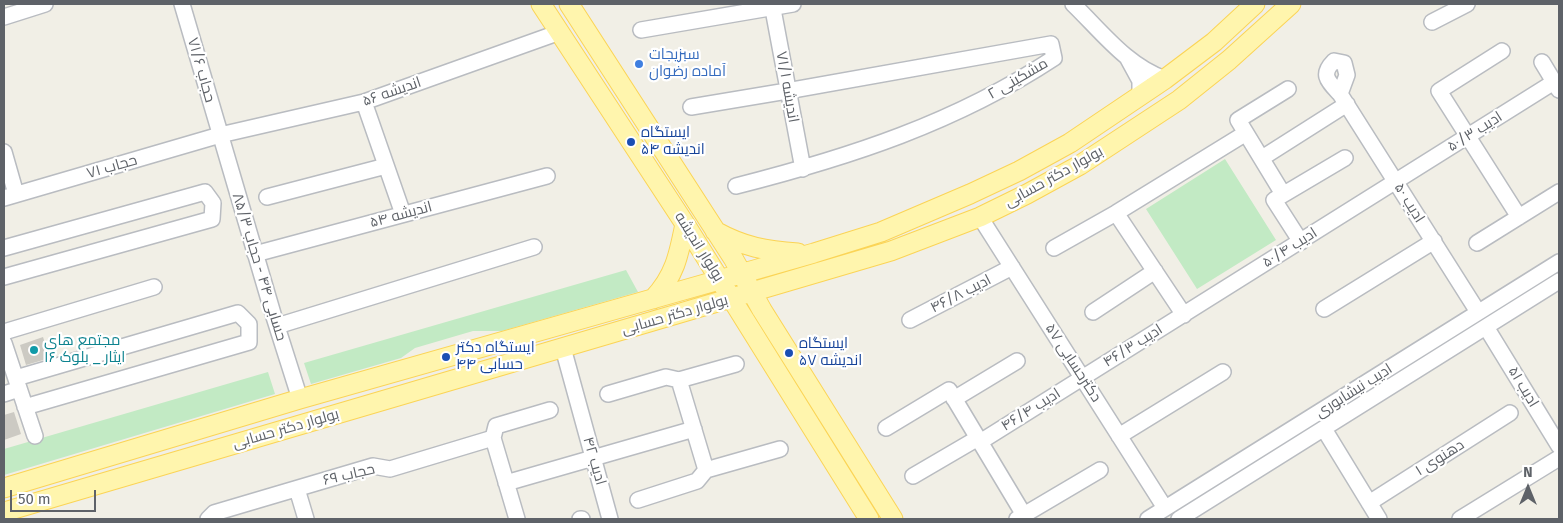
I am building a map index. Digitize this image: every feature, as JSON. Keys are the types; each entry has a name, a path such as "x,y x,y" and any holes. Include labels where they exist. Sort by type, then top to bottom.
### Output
{"main road":[{"name":"بولوار اندیشه","path":"541,4 685,224 869,519"},
{"name":"بولوار اندیشه","path":"569,4 715,231 893,519"},
{"name":"بولوار دکتر حسابی","path":"4,488 300,399 741,274 881,232 1011,175 1070,143 1165,79 1214,42 1255,4"},
{"name":"بولوار دکتر حسابی","path":"4,512 891,251 980,217 1080,165 1179,100 1229,60 1291,4"},
{"path":"653,299 664,288 676,264 685,224"},
{"path":"715,231 752,248 775,252 814,253"}],"street":[{"path":"4,17 45,4"},
{"name":"حجاب ۷۱/۶","path":"182,4 220,135"},
{"path":"641,30 772,6 793,4"},
{"path":"1073,4 1127,58 1153,75 1165,79"},
{"path":"1432,22 1467,4"},
{"name":"اندیشه ۷۱/۱","path":"772,6 802,169"},
{"name":"اندیشه ۵۶","path":"220,135 364,102 560,32"},
{"name":"مشکینی ۲","path":"787,92 1051,44 1054,58 1018,82 964,110 897,138 802,169"},
{"path":"1502,51 1439,91 1518,217"},
{"path":"1127,58 1140,81 1140,96"},
{"path":"1542,62 1557,86"},
{"name":"ادیب ۵۰/۳","path":"1396,182 1468,137 1557,86"},
{"path":"1283,194 1238,120 1288,89"},
{"path":"691,107 787,92"},
{"name":"ادیب ۵۰","path":"1262,158 1344,99 1478,312"},
{"path":"364,102 403,214"},
{"path":"1054,248 1116,213 1246,133"},
{"name":"حسابی ۴۴ - حجاب ۸۵/۳","path":"220,135 275,322 300,399"},
{"name":"حجاب ۷۱","path":"10,196 220,135"},
{"path":"4,152 10,196"},
{"path":"1300,242 1274,200 1345,158"},
{"path":"268,197 386,166"},
{"path":"736,186 802,169"},
{"name":"اندیشه ۵۴","path":"255,254 547,176"},
{"name":"ادیب ۵۰/۴","path":"1184,315 1396,182"},
{"path":"4,248 205,192 213,203 212,219 4,277"},
{"path":"1477,243 1558,194"},
{"path":"213,203 238,196"},
{"path":"1116,213 1184,315"},
{"name":"دکترحسابی ۵۷","path":"980,217 1166,508"},
{"path":"1324,309 1434,241"},
{"path":"249,324 275,322 534,247"},
{"name":"ادیب نیشابوری","path":"1148,519 1559,262"},
{"name":"ادیب ۴۶/۸","path":"910,320 1012,267"},
{"path":"1092,312 1155,271"},
{"name":"ادیب نیشابوری","path":"1179,519 1559,281"},
{"path":"4,332 154,287"},
{"path":"4,394 17,384 238,313 249,324 249,342 25,407"},
{"name":"ادیب ۴۶/۳","path":"1082,378 1184,315"},
{"name":"ادیب ۵۱","path":"1486,327 1553,422 1559,446"},
{"path":"4,343 35,436"},
{"name":"ادیب ۴۲","path":"563,348 610,519"},
{"path":"886,428 1017,361"},
{"path":"608,394 666,377 680,380 736,364"},
{"path":"1394,366 1402,380"},
{"path":"1119,436 1222,372"},
{"name":"ادیب ۴۶/۴","path":"913,476 979,440 1082,378"},
{"path":"680,380 706,470"},
{"path":"952,394 1020,517 1100,470"},
{"path":"517,519 493,438 496,426 550,410"},
{"name":"دهنوی ۱","path":"1369,502 1510,413"},
{"path":"506,483 694,428"},
{"path":"1324,428 1379,519"},
{"name":"حجاب ۶۹","path":"208,519 214,513 373,466 390,469 493,438"},
{"path":"638,500 697,481 706,470 780,448"},
{"path":"1460,519 1559,458"},
{"path":"297,489 306,519"}],"green space":[{"path":"1225,159 1276,240 1197,289 1146,209"},
{"path":"626,270 638,292 502,331 473,331 415,348 401,358 311,384 304,363"},
{"path":"268,372 275,394 4,475 4,449"}],"building":[{"name":"مجتمع های ایثار _ بلوک ۱۶","path":"43,337 50,358 26,365 20,345"},
{"path":"14,412 21,434 4,440 4,415"}],"place":[{"name":"سبزیجات آماده رضوان","path":"639,64"},
{"name":"ایستگاه اندیشه ۵۴","path":"631,142"},
{"name":"مجتمع های ایثار _ بلوک ۱۶","path":"34,350"},
{"name":"ایستگاه اندیشه ۵۷","path":"789,353"},
{"name":"ایستگاه دکتر حسابی ۴۴","path":"446,357"}]}
